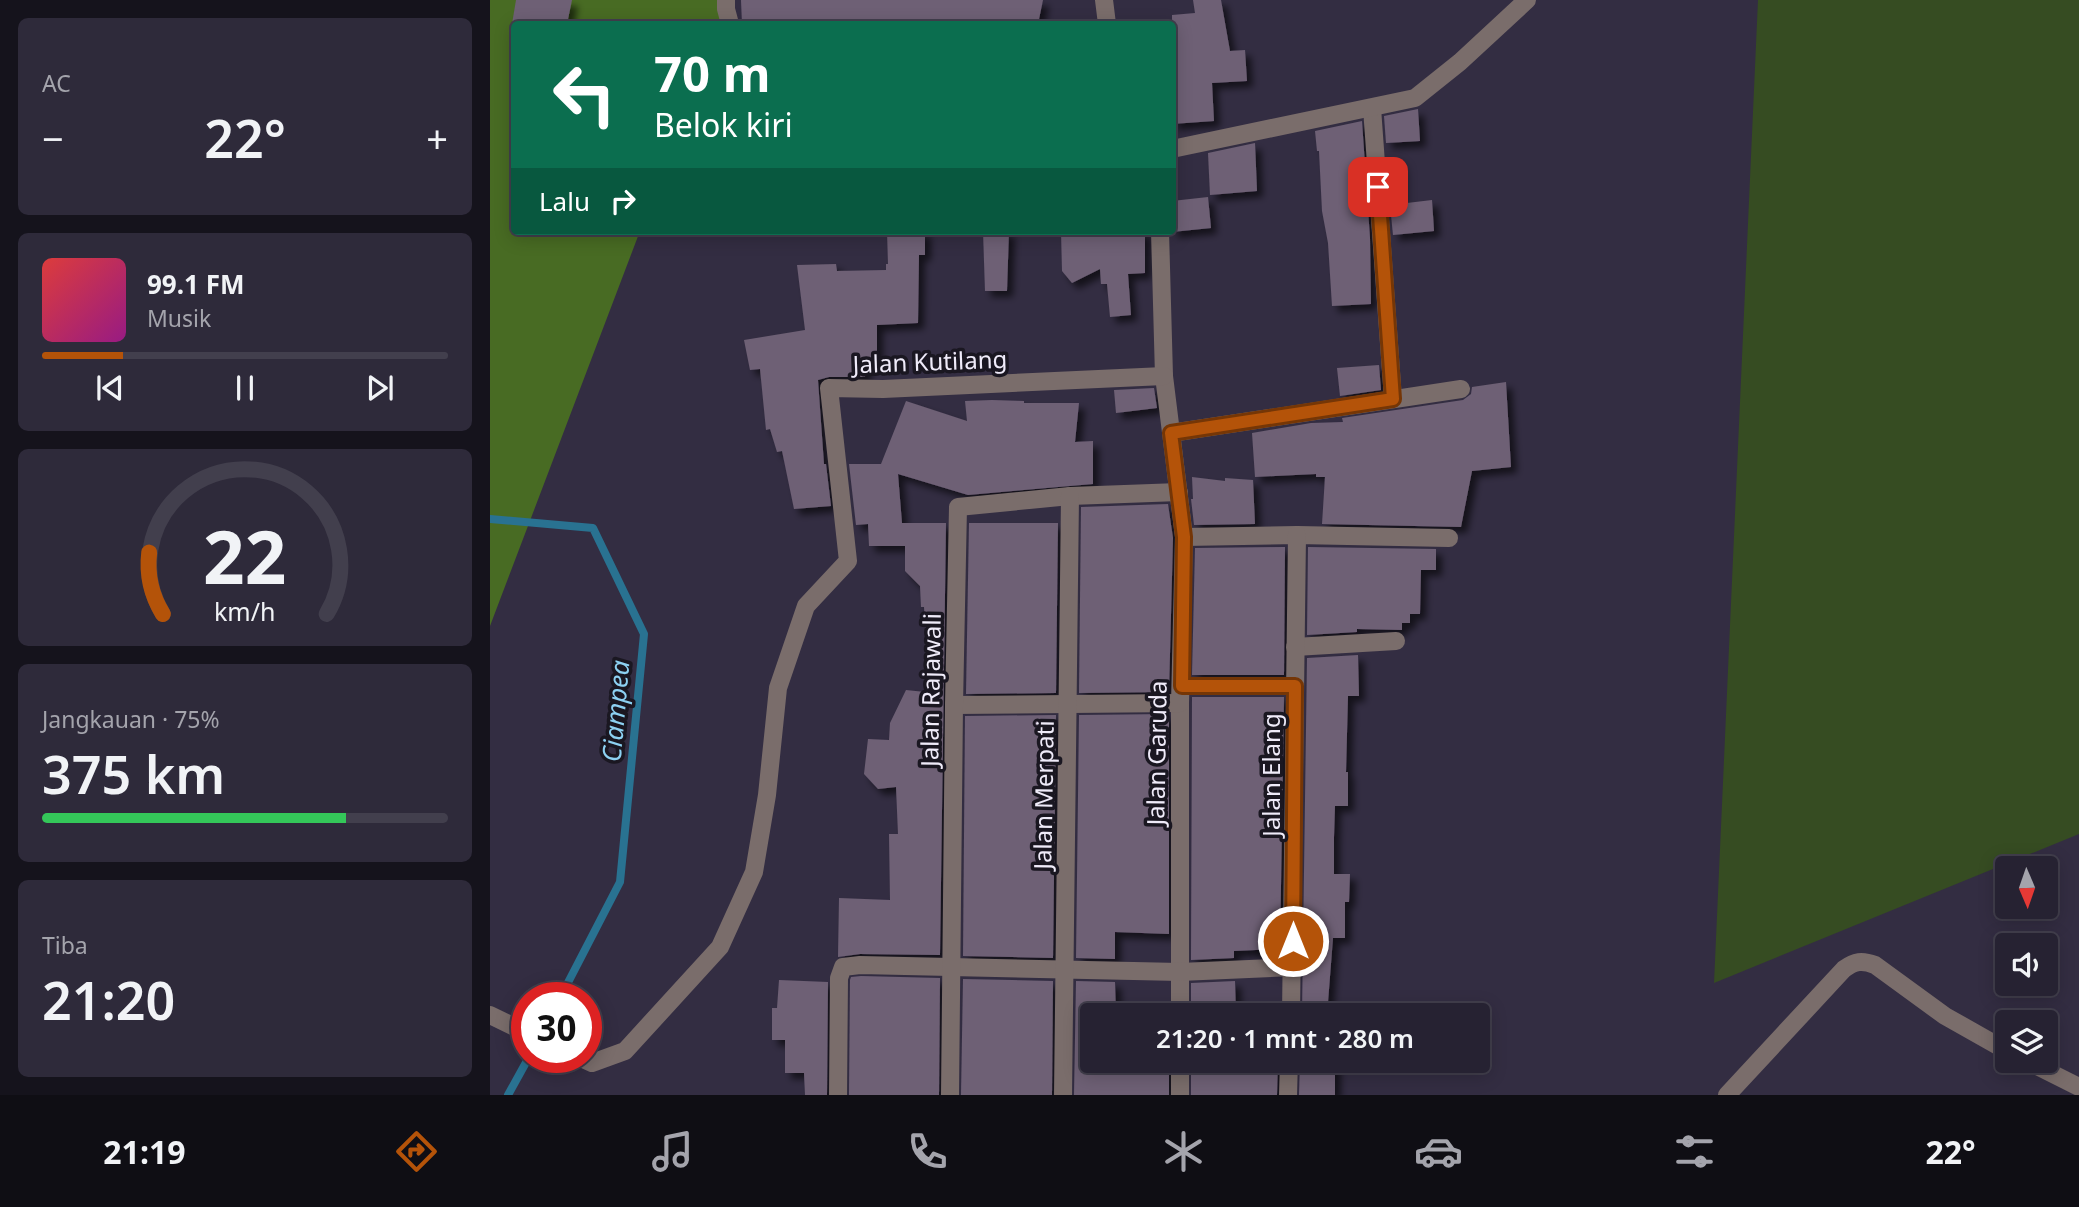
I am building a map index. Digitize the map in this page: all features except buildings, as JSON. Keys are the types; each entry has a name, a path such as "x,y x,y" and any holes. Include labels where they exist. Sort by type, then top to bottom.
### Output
{"street":[{"path":"726,0 729,21"},
{"path":"1104,0 1107,21"},
{"path":"1176,148 1415,98 1460,62 1527,0"},
{"path":"1372,108 1393,399"},
{"name":"Jalan Garuda","path":"1160,235 1164,376 1184,537 1180,1003"},
{"name":"Jalan Kutilang","path":"602,1056 625,1051 720,947 754,872 767,795 778,688 806,606 848,561 829,388 883,389 1164,376"},
{"path":"1171,433 1461,389"},
{"name":"Jalan Rajawali","path":"950,1095 958,507 1069,496 1179,492"},
{"name":"Jalan Merpati","path":"1063,1095 1069,496"},
{"path":"1184,537 1297,535 1449,538"},
{"name":"Jalan Elang","path":"1292,1003 1297,535"},
{"path":"1295,647 1396,641"},
{"path":"954,705 1069,705 1295,686"},
{"path":"1727,1095 1854,961 1875,965 1945,1016 1995,1044"},
{"path":"838,1095 839,978 843,967 860,965 1180,972 1293,967"},
{"path":"490,1016 511,1026"},
{"path":"1180,1073 1180,1095"},
{"path":"1288,1095 1289,1073"},
{"path":"2051,1073 2079,1087"}],"green space":[{"path":"490,0 728,0 720,21 511,21 511,235 638,235 490,626"},
{"path":"1758,0 2079,0 2079,834 2025,856 1995,856 1995,868 1714,983"}],"waterway":[{"name":"Ciampea","path":"490,519 593,528 644,634 620,882 568,982"},
{"name":"Ciampea","path":"508,1095 520,1073"}],"route":[{"path":"1293,941 1295,686 1182,686 1184,537 1171,433 1393,399 1378,187"}]}
